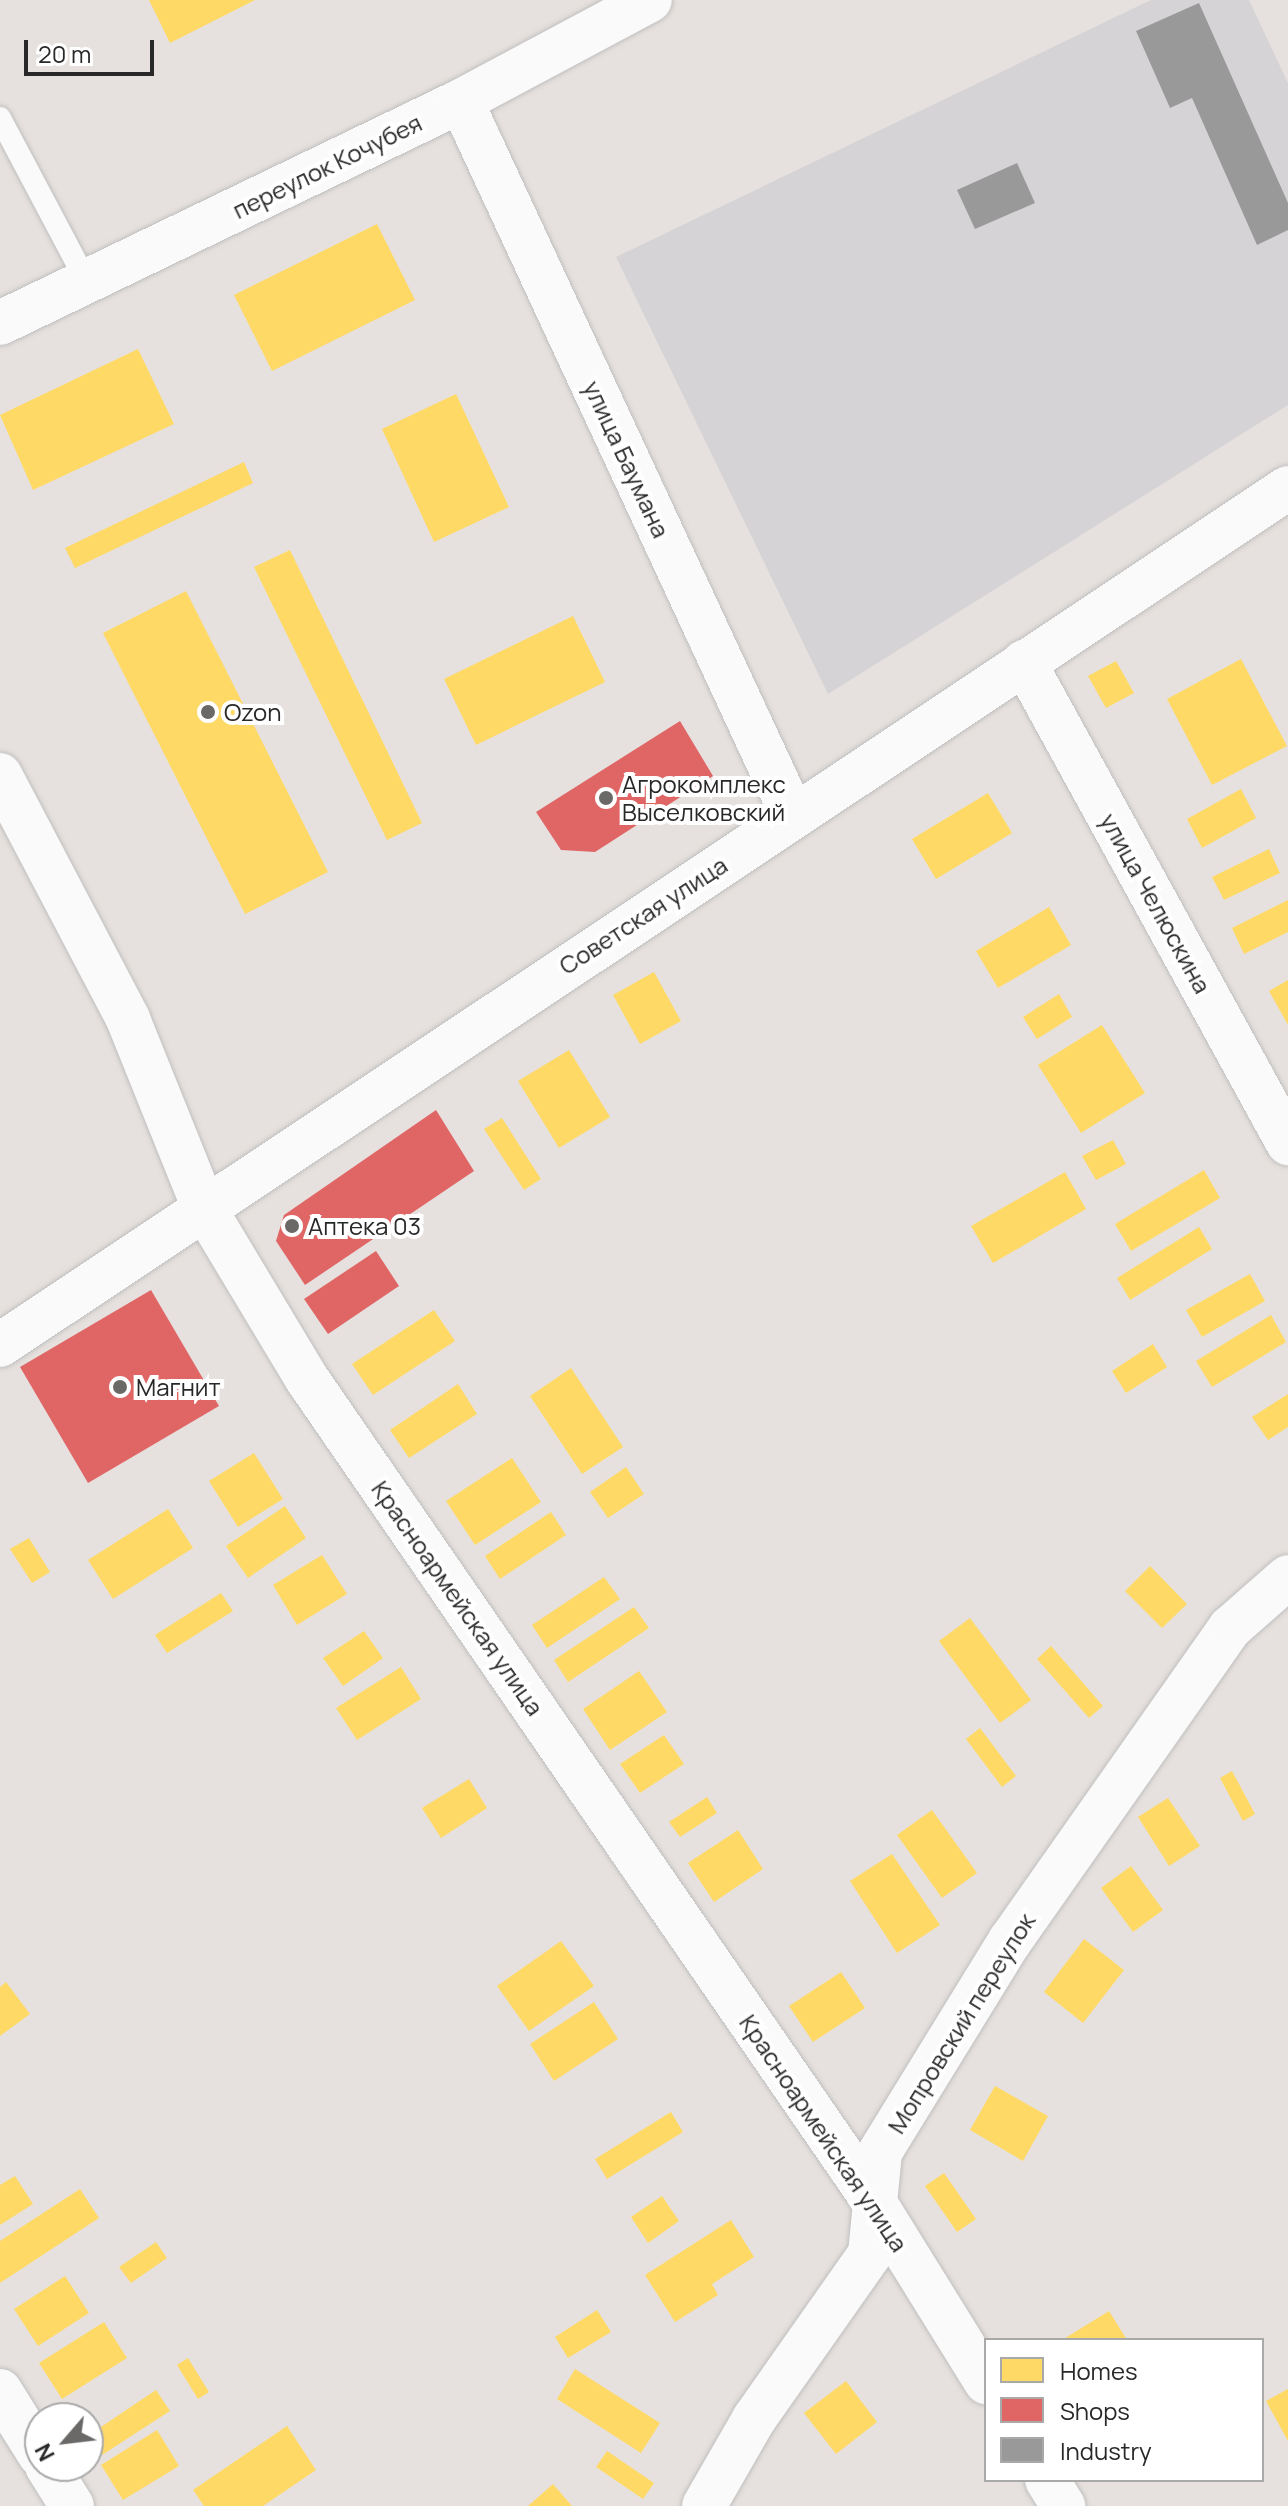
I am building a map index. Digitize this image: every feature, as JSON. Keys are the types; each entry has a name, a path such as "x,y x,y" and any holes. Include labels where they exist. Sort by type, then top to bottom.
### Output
{"street":[{"name":"переулок Кочубея","path":"0,323 461,101 650,0"},
{"name":"улица Баумана","path":"461,101 793,816"},
{"name":"Советская улица","path":"0,1345 203,1206 1288,488"},
{"name":"улица Челюскина","path":"1024,662 1288,1143"},
{"name":"Красноармейская улица","path":"0,775 128,1019 203,1206 307,1379 875,2203 984,2379"},
{"name":"Мопровский переулок","path":"704,2506 754,2419 870,2254 880,2152 1010,1941 1230,1628 1288,1577"},
{"path":"0,2391 24,2429"},
{"path":"57,2482 72,2506"},
{"path":"1048,2482 1063,2506"}],"lane":[{"path":"0,118 87,282"}],"shaded area":[{"path":"1151,0 1249,0 1288,83 1288,405 828,694 616,257"}],"building: Homes":[{"path":"149,0 255,0 170,43"},
{"path":"377,224 415,300 272,371 234,295"},
{"path":"138,349 174,424 33,490 0,415"},
{"path":"456,394 509,507 434,542 382,429"},
{"path":"244,462 253,483 75,568 65,548"},
{"path":"290,550 422,823 387,840 254,567"},
{"path":"186,591 328,872 245,914 103,633"},
{"path":"573,616 605,682 476,745 444,679"},
{"path":"1241,659 1287,746 1212,785 1167,699"},
{"path":"1116,661 1134,693 1106,708 1088,676"},
{"path":"1241,789 1256,818 1202,848 1187,819"},
{"path":"988,793 1012,833 936,879 912,839"},
{"path":"1269,849 1280,873 1224,900 1212,877"},
{"path":"1288,900 1288,932 1244,954 1232,928"},
{"path":"1049,907 1071,945 998,988 976,951"},
{"path":"654,972 681,1021 640,1044 613,995"},
{"path":"1288,980 1288,1025 1269,991"},
{"path":"1059,994 1072,1017 1037,1039 1023,1017"},
{"path":"1102,1025 1145,1093 1081,1133 1038,1065"},
{"path":"569,1050 610,1117 559,1148 518,1081"},
{"path":"502,1118 541,1179 524,1190 484,1129"},
{"path":"1113,1140 1126,1164 1096,1180 1082,1156"},
{"path":"1204,1170 1220,1198 1131,1251 1115,1224"},
{"path":"1065,1172 1086,1209 993,1263 971,1226"},
{"path":"1199,1227 1212,1249 1130,1300 1117,1278"},
{"path":"1250,1274 1265,1301 1202,1337 1186,1310"},
{"path":"434,1310 455,1341 373,1395 352,1364"},
{"path":"1271,1315 1286,1342 1212,1387 1196,1361"},
{"path":"1153,1344 1167,1367 1126,1393 1112,1371"},
{"path":"571,1368 623,1447 582,1474 530,1396"},
{"path":"458,1384 477,1414 409,1458 390,1430"},
{"path":"1288,1394 1288,1427 1268,1440 1252,1417"},
{"path":"254,1453 283,1499 238,1527 209,1481"},
{"path":"512,1458 541,1502 475,1545 446,1501"},
{"path":"626,1467 644,1494 608,1518 590,1492"},
{"path":"285,1506 306,1538 248,1578 226,1546"},
{"path":"168,1509 193,1548 113,1599 88,1560"},
{"path":"551,1512 566,1535 500,1579 485,1556"},
{"path":"29,1538 50,1572 32,1583 10,1549"},
{"path":"322,1555 347,1594 297,1625 273,1585"},
{"path":"1150,1566 1187,1604 1162,1628 1125,1591"},
{"path":"604,1577 620,1599 547,1648 532,1625"},
{"path":"221,1593 233,1611 167,1653 155,1635"},
{"path":"634,1607 649,1628 568,1682 554,1660"},
{"path":"970,1618 1031,1700 1000,1723 939,1641"},
{"path":"364,1631 383,1658 343,1686 323,1658"},
{"path":"1051,1646 1103,1706 1089,1718 1037,1659"},
{"path":"401,1667 421,1699 357,1740 336,1708"},
{"path":"639,1671 667,1712 610,1750 583,1709"},
{"path":"980,1728 1016,1776 1002,1787 966,1739"},
{"path":"664,1735 684,1764 640,1793 620,1764"},
{"path":"1232,1771 1255,1814 1243,1821 1220,1778"},
{"path":"469,1779 487,1808 441,1838 422,1808"},
{"path":"707,1797 717,1813 680,1837 669,1822"},
{"path":"1168,1798 1200,1846 1169,1866 1138,1817"},
{"path":"932,1810 977,1873 942,1898 897,1835"},
{"path":"738,1830 763,1869 714,1902 688,1863"},
{"path":"892,1854 940,1925 897,1953 850,1881"},
{"path":"1131,1866 1163,1910 1133,1932 1101,1888"},
{"path":"1084,1939 1124,1970 1083,2023 1044,1992"},
{"path":"561,1941 594,1986 529,2031 497,1986"},
{"path":"841,1972 865,2008 813,2042 789,2006"},
{"path":"6,1982 30,2014 0,2036 0,1987"},
{"path":"594,2002 618,2039 554,2081 530,2044"},
{"path":"995,2086 1048,2116 1023,2161 970,2130"},
{"path":"671,2112 683,2132 607,2179 595,2159"},
{"path":"944,2173 976,2219 957,2232 925,2186"},
{"path":"15,2176 33,2204 0,2225 0,2185"},
{"path":"80,2189 99,2218 0,2283 0,2241"},
{"path":"662,2196 679,2221 648,2243 631,2217"},
{"path":"731,2220 754,2257 712,2284 718,2295 675,2322 645,2275"},
{"path":"156,2242 167,2258 131,2283 119,2267"},
{"path":"65,2276 89,2313 38,2346 14,2309"},
{"path":"597,2310 611,2332 568,2358 555,2337"},
{"path":"1109,2311 1126,2338 1065,2338"},
{"path":"104,2322 127,2358 62,2399 39,2363"},
{"path":"188,2358 209,2392 198,2399 177,2365"},
{"path":"575,2369 660,2423 641,2453 557,2399"},
{"path":"846,2381 877,2422 836,2454 804,2413"},
{"path":"1288,2389 1288,2441 1266,2401"},
{"path":"156,2390 170,2411 104,2454 104,2425"},
{"path":"287,2426 316,2470 263,2506 204,2506 193,2490"},
{"path":"157,2430 179,2466 123,2500 104,2470 104,2463"},
{"path":"607,2451 654,2483 643,2499 596,2467"},
{"path":"553,2484 572,2506 528,2506"}],"building: Shops":[{"path":"680,721 713,776 595,852 561,850 536,812"},
{"path":"436,1110 474,1171 305,1285 276,1241 284,1215"},
{"path":"376,1251 399,1286 328,1334 304,1299"},
{"name":"Магнит","path":"151,1290 219,1406 88,1483 20,1367"}],"building: Industry":[{"path":"1199,3 1288,203 1288,230 1257,245 1192,98 1170,108 1136,31"},
{"path":"1017,163 1035,203 975,229 957,190"}],"place":[{"name":"Ozon","path":"208,712"},
{"name":"Агрокомплекс Выселковский","path":"606,798"},
{"name":"Аптека 03","path":"292,1226"},
{"name":"Магнит","path":"120,1387"}]}
